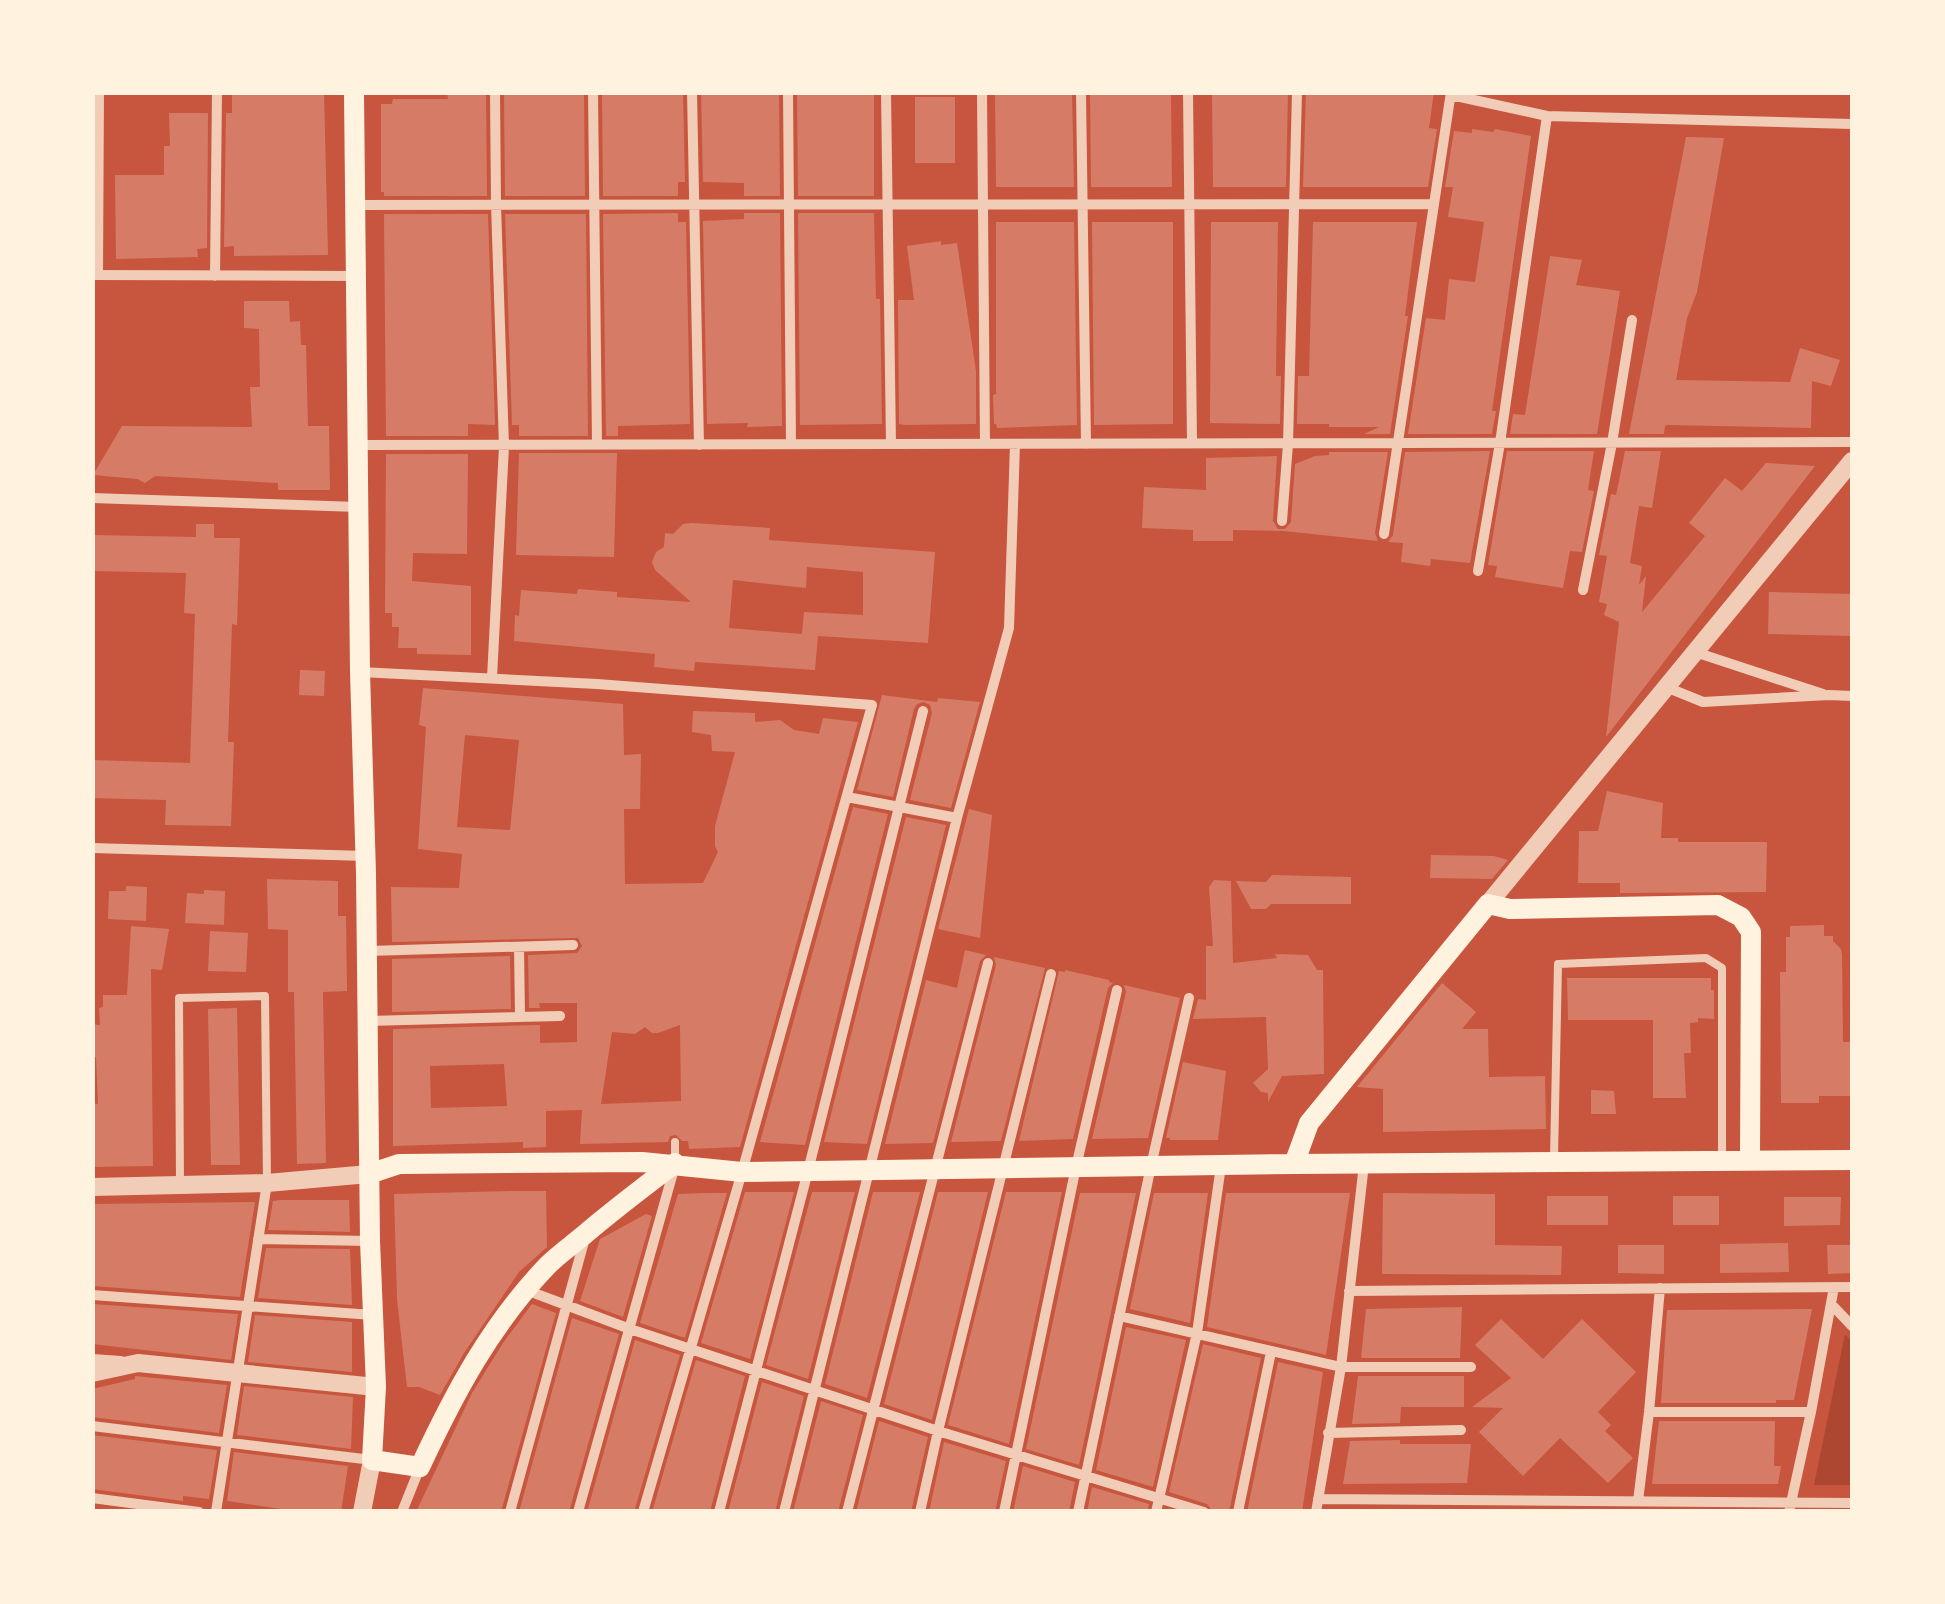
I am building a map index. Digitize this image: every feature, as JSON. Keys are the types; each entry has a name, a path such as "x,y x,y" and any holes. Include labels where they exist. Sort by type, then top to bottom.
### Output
{"main road":[{"path":"354,92 360,672 376,1387 372,1460 420,1467 450,1402 489,1337 525,1290 552,1261 675,1164"},
{"path":"1294,1164 1309,1124 1488,904 1510,909 1718,905 1741,917 1751,932 1750,1160"},
{"path":"370,1174 400,1164 642,1162 742,1172 1852,1160"}],"street":[{"path":"100,92 95,275 356,276"},
{"path":"215,276 217,92"},
{"path":"492,678 504,446 495,92"},
{"path":"593,92 596,444"},
{"path":"692,92 699,444"},
{"path":"788,92 792,444"},
{"path":"886,92 891,444"},
{"path":"982,92 984,444"},
{"path":"1081,92 1086,444"},
{"path":"1188,92 1192,444"},
{"path":"1282,521 1288,444 1297,92"},
{"path":"1384,534 1451,94 1548,116 1852,124"},
{"path":"1478,570 1548,116"},
{"path":"355,205 1434,204"},
{"path":"1583,590 1632,320"},
{"path":"358,445 1852,442"},
{"path":"784,1512 957,818 1009,628 1016,444"},
{"path":"1488,904 1852,461"},
{"path":"92,498 358,507"},
{"path":"1695,652 1829,696"},
{"path":"360,672 872,705 643,1512"},
{"path":"1666,687 1703,702 1852,696"},
{"path":"719,1512 922,711"},
{"path":"846,797 957,818"},
{"path":"92,848 366,856"},
{"path":"367,950 573,945"},
{"path":"519,947 520,1018"},
{"path":"846,1512 988,963"},
{"path":"920,1512 1050,974"},
{"path":"1004,1512 1117,990"},
{"path":"1078,1512 1189,998"},
{"path":"367,1021 560,1016"},
{"path":"578,1512 675,1164"},
{"path":"1364,1164 1341,1367 1317,1505 1638,1502 1691,1507 1790,1507 1852,1502"},
{"path":"1158,1505 1197,1332 1221,1165"},
{"path":"92,1187 267,1183 370,1174"},
{"path":"216,1512 267,1183"},
{"path":"510,1512 586,1233"},
{"path":"258,1240 370,1241"},
{"path":"1790,1507 1834,1287"},
{"path":"1349,1291 1852,1287"},
{"path":"1638,1502 1660,1288"},
{"path":"525,1290 630,1329 1086,1475 1158,1505 1204,1512"},
{"path":"92,1295 373,1315"},
{"path":"1832,1305 1852,1326"},
{"path":"1119,1316 1341,1367 1471,1368"},
{"path":"1238,1512 1271,1352"},
{"path":"92,1359 376,1387"},
{"path":"92,1373 138,1362"},
{"path":"1649,1412 1811,1412"},
{"path":"92,1426 372,1460 362,1512"},
{"path":"1328,1433 1461,1430"},
{"path":"402,1512 420,1467"},
{"path":"92,1498 199,1512"}],"lane":[{"path":"1554,1162 1558,964 1706,958 1722,968 1722,1160"},
{"path":"180,1185 179,998 264,996 267,1183"},
{"path":"675,1142 675,1164"}],"shaded area":[{"path":"1845,1334 1852,1342 1852,1485 1814,1485"}],"building":[{"path":"232,92 324,92 328,255 234,256 234,246 224,247 226,113 232,113"},
{"path":"447,92 486,92 487,196 384,196 381,104 392,104 393,99 448,99"},
{"path":"504,92 584,92 585,196 505,196"},
{"path":"602,92 683,92 685,182 678,182 678,196 603,196"},
{"path":"701,92 779,92 780,196 744,196 744,183 703,182"},
{"path":"797,92 874,92 874,196 798,196"},
{"path":"995,92 1072,92 1074,187 996,187"},
{"path":"1090,92 1171,92 1172,187 1091,187"},
{"path":"1212,92 1288,92 1286,187 1213,187"},
{"path":"1306,92 1434,92 1429,128 1437,129 1428,187 1303,187"},
{"path":"915,97 955,97 955,163 915,163"},
{"path":"169,113 208,113 207,248 197,249 198,257 116,259 115,175 164,175 164,146 170,146"},
{"path":"1472,129 1531,136 1492,434 1408,434 1426,318 1445,320 1449,279 1475,282 1484,222 1448,217 1453,187 1445,187 1454,131 1472,133"},
{"path":"1686,137 1724,138 1697,292 1687,318 1676,380 1790,382 1800,348 1840,360 1831,386 1812,381 1811,428 1667,425 1664,434 1629,434"},
{"path":"678,213 678,222 686,222 690,424 618,426 618,436 606,436 603,214"},
{"path":"744,213 780,213 782,426 707,424 703,221 744,219"},
{"path":"798,213 874,213 882,424 800,425"},
{"path":"384,214 488,214 495,425 468,424 468,436 386,436"},
{"path":"505,214 586,214 588,436 519,436 519,425 512,425"},
{"path":"996,222 1074,222 1077,425 997,428 994,424"},
{"path":"1092,222 1173,222 1173,424 1094,425"},
{"path":"1211,222 1278,222 1276,376 1281,376 1280,424 1210,423"},
{"path":"1313,222 1417,222 1390,434 1364,434 1379,427 1297,424 1298,376 1309,376"},
{"path":"941,241 941,245 957,243 976,371 976,424 899,424 898,300 914,300 907,246"},
{"path":"1550,256 1582,260 1576,285 1620,291 1597,434 1510,434 1513,414 1525,415"},
{"path":"244,301 289,301 290,322 300,321 301,345 306,345 308,426 329,426 330,490 278,490 278,483 155,476 145,483 93,475 122,426 252,427 250,387 260,387 259,329 244,328"},
{"path":"1490,451 1470,563 1431,559 1430,566 1401,562 1403,543 1388,542 1393,535 1405,452"},
{"path":"1507,451 1594,451 1588,490 1594,491 1582,552 1570,551 1563,588 1495,577 1497,566 1488,565"},
{"path":"1625,451 1661,451 1652,508 1639,506 1630,563 1642,566 1639,585 1646,576 1642,612 1705,536 1689,523 1725,478 1742,491 1766,463 1815,466 1606,737 1619,622 1604,615 1607,604 1599,602 1607,556 1599,555 1611,494 1616,495"},
{"path":"1329,452 1388,452 1375,533 1378,541 1233,530 1233,541 1193,541 1193,530 1142,528 1144,487 1206,490 1206,458 1277,456 1273,521 1278,529 1285,529 1291,522 1295,464"},
{"path":"519,453 617,453 614,557 516,555"},
{"path":"386,454 468,454 467,554 413,553 412,581 471,586 471,655 417,654 417,648 398,648 399,627 392,627 392,613 385,613"},
{"path":"196,524 214,524 214,538 240,538 228,742 234,742 231,826 165,825 166,800 92,798 92,760 190,763 195,614 184,613 186,573 92,571 92,535 196,537"},
{"path":"683,524 770,528 769,540 935,552 928,643 818,636 815,670 695,662 694,671 654,667 655,654 514,641 521,590 577,594 578,589 617,592 617,597 691,602 655,570 652,562 656,552 664,547 665,533 673,534","holes":["807,567 863,572 863,615 804,612 802,634 729,628 733,580 806,588"]},
{"path":"1769,592 1852,594 1852,636 1768,634"},
{"path":"300,670 325,671 324,696 299,695"},
{"path":"423,688 623,704 624,755 641,754 640,809 624,809 625,884 703,883 718,852 715,826 735,752 712,751 711,735 692,732 693,711 755,713 755,722 780,720 794,730 819,734 823,718 858,722 740,1147 689,1149 688,1141 676,1135 670,1136 668,1142 580,1144 582,1110 546,1111 546,1147 523,1148 523,1142 393,1146 393,1029 540,1025 540,1043 577,1042 577,1003 539,1003 540,1008 529,1008 528,955 577,953 582,946 578,938 392,942 391,887 459,888 462,854 418,849 426,727 419,725","holes":["465,735 519,740 510,830 457,827","680,1025 681,1101 601,1104 612,1032 635,1034 645,1027 658,1033","504,1064 507,1106 431,1108 430,1066"]},
{"path":"882,695 937,702 938,698 980,702 951,808 910,800 932,713 930,705 924,702 914,709 893,797 857,790"},
{"path":"1607,791 1663,803 1661,838 1678,838 1678,842 1767,842 1766,892 1620,893 1620,883 1578,883 1579,831 1598,831"},
{"path":"853,807 888,814 805,1145 760,1142"},
{"path":"969,809 992,815 980,938 938,929"},
{"path":"906,817 946,825 867,1144 824,1142"},
{"path":"1431,855 1494,856 1508,860 1492,879 1430,878"},
{"path":"1272,875 1351,877 1351,904 1271,904 1266,909 1251,909 1236,881 1266,882"},
{"path":"267,879 338,881 338,916 346,916 347,991 323,992 326,1163 297,1164 294,992 288,992 288,930 268,929"},
{"path":"1214,880 1231,881 1233,963 1277,958 1275,954 1308,955 1317,970 1323,970 1324,1074 1282,1076 1268,1102 1268,1093 1261,1092 1253,1083 1268,1069 1266,1017 1193,1019 1198,999 1206,1000 1206,946 1213,946 1209,887"},
{"path":"126,886 147,887 146,921 108,919 109,891 126,891"},
{"path":"204,890 225,891 224,925 185,923 187,893 204,894"},
{"path":"1824,925 1824,936 1833,936 1842,955 1843,1042 1852,1042 1852,1096 1819,1096 1819,1103 1781,1103 1780,972 1786,972 1786,937 1790,937 1790,926"},
{"path":"131,926 169,929 162,970 151,969 153,1166 92,1167 92,1103 98,1104 92,1024 100,1025 103,995 127,995"},
{"path":"210,931 248,933 246,972 208,971"},
{"path":"965,950 986,955 980,961 933,1143 885,1144 926,980 957,988"},
{"path":"510,956 511,1009 392,1012 392,959"},
{"path":"994,957 1045,968 1001,1141 951,1142 996,965"},
{"path":"1059,971 1113,983 1108,988 1073,1139 1019,1141"},
{"path":"1567,978 1711,978 1714,1019 1698,1018 1698,1022 1690,1023 1691,1053 1684,1053 1686,1098 1653,1098 1653,1020 1568,1020"},
{"path":"1442,983 1476,1012 1462,1029 1488,1029 1489,1077 1545,1076 1546,1129 1383,1132 1383,1089 1357,1087"},
{"path":"1124,985 1180,998 1148,1138 1092,1139 1126,992"},
{"path":"237,1008 240,1165 211,1165 208,1009"},
{"path":"1183,1062 1226,1071 1218,1140 1166,1138"},
{"path":"1591,1090 1614,1091 1616,1114 1591,1114"},
{"path":"546,1191 547,1247 519,1272 440,1395 407,1387 397,1299 394,1194"},
{"path":"745,1192 794,1192 750,1359 701,1343"},
{"path":"812,1192 855,1192 808,1379 766,1365"},
{"path":"873,1192 920,1192 867,1398 825,1384"},
{"path":"938,1192 988,1192 932,1420 884,1404"},
{"path":"1006,1192 1062,1192 1009,1444 948,1425"},
{"path":"727,1193 685,1338 640,1323 678,1194"},
{"path":"1080,1193 1136,1193 1079,1465 1026,1449"},
{"path":"1154,1193 1208,1193 1190,1323 1130,1309"},
{"path":"1226,1193 1350,1193 1326,1355 1207,1327"},
{"path":"1383,1193 1495,1194 1495,1245 1562,1246 1561,1275 1382,1274"},
{"path":"1547,1196 1608,1196 1608,1225 1547,1225"},
{"path":"1673,1196 1719,1196 1719,1225 1673,1225"},
{"path":"1784,1197 1841,1197 1840,1225 1784,1226"},
{"path":"349,1200 350,1232 268,1230 273,1201"},
{"path":"255,1202 240,1297 92,1286 92,1204"},
{"path":"646,1214 652,1216 623,1317 580,1301 600,1239"},
{"path":"1788,1243 1789,1272 1720,1273 1720,1244"},
{"path":"1618,1245 1664,1245 1664,1274 1618,1273"},
{"path":"1827,1245 1852,1245 1852,1273 1828,1274"},
{"path":"266,1248 350,1249 352,1305 258,1298"},
{"path":"92,1304 238,1314 231,1360 92,1344"},
{"path":"532,1304 556,1313 501,1512 416,1512 472,1393"},
{"path":"1462,1307 1460,1358 1361,1358 1366,1309"},
{"path":"1812,1309 1794,1400 1661,1403 1667,1310"},
{"path":"255,1315 352,1322 352,1372 248,1362"},
{"path":"572,1318 619,1334 569,1512 519,1512"},
{"path":"1501,1319 1543,1359 1582,1319 1636,1372 1598,1412 1611,1425 1605,1431 1633,1458 1608,1483 1560,1438 1523,1476 1479,1432 1503,1408 1472,1407 1511,1378 1475,1345"},
{"path":"1126,1327 1186,1340 1153,1487 1096,1470"},
{"path":"635,1340 680,1355 634,1512 587,1512"},
{"path":"1203,1344 1261,1358 1229,1512 1213,1512 1207,1504 1169,1492"},
{"path":"696,1360 745,1376 710,1512 652,1512"},
{"path":"1278,1362 1323,1372 1302,1512 1247,1512"},
{"path":"135,1376 227,1385 219,1433 92,1417 92,1389"},
{"path":"1358,1376 1464,1376 1464,1407 1401,1407 1400,1423 1352,1424"},
{"path":"762,1382 804,1396 775,1512 728,1512"},
{"path":"244,1386 353,1397 351,1449 237,1435"},
{"path":"821,1401 863,1415 838,1512 793,1512"},
{"path":"879,1421 928,1437 911,1512 856,1512"},
{"path":"1659,1421 1775,1421 1774,1466 1781,1466 1778,1484 1652,1484"},
{"path":"92,1435 217,1450 209,1499 183,1496 183,1501 92,1489"},
{"path":"1400,1440 1400,1444 1471,1444 1467,1483 1343,1484 1350,1441"},
{"path":"944,1442 1006,1461 995,1512 929,1512"},
{"path":"234,1452 348,1466 341,1512 302,1512 227,1501"},
{"path":"1023,1466 1075,1482 1069,1512 1013,1512"},
{"path":"1092,1487 1149,1504 1147,1512 1087,1512"}]}
